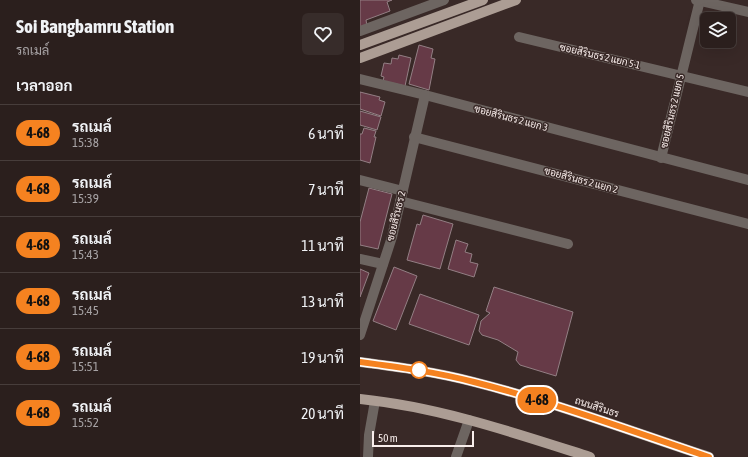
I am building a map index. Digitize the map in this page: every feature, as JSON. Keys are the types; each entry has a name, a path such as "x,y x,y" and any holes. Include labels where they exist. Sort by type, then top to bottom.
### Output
{"main road":[{"path":"360,45 483,0"},
{"path":"360,58 516,0"},
{"name":"ถนนสิรินธร","path":"360,362 413,369 473,382 550,404 709,457"},
{"path":"360,399 469,420 590,457"}],"street":[{"path":"360,31 444,0"},
{"path":"699,0 748,12"},
{"name":"ซอยสิรินธร 2 แยก 5","path":"699,0 661,158 748,180"},
{"name":"ซอยสิรินธร 2 แยก 5-1","path":"519,37 748,92"},
{"name":"ซอยสิรินธร 2 แยก 3","path":"360,79 661,158"},
{"name":"ซอยสิรินธร 2","path":"360,335 383,264 402,196 414,137 425,95"},
{"name":"ซอยสิรินธร 2 แยก 2","path":"414,137 748,224"},
{"path":"360,180 402,196 568,244"},
{"path":"360,258 383,264"},
{"path":"368,457 369,435 375,401"},
{"path":"456,457 469,420"}],"building":[{"path":"360,0 392,0 387,2 390,11 366,20 367,26 360,28"},
{"path":"419,45 433,49 431,58 435,59 429,90 409,84"},
{"path":"399,55 411,58 405,86 383,81 384,77 381,76 384,63 391,64 392,58 398,59"},
{"path":"360,92 380,97 379,100 385,102 381,116 360,109"},
{"path":"360,111 381,117 377,130 360,125"},
{"path":"364,128 376,131 370,163 360,160 360,134 362,134"},
{"path":"369,188 392,194 378,249 360,245 360,222"},
{"path":"423,215 453,224 440,269 407,260 417,224 420,225"},
{"path":"456,240 468,244 465,252 472,254 470,262 478,264 474,277 448,269"},
{"path":"394,267 417,276 396,330 373,321"},
{"path":"360,269 369,273 360,297"},
{"path":"494,287 573,312 556,376 520,365 516,360 518,352 498,340 482,335 479,331 481,321 490,313 486,311"},
{"path":"420,294 479,315 469,345 409,324"}],"bus line":[{"name":"4-68","path":"360,362 413,369 473,382 550,404 709,457"}]}
